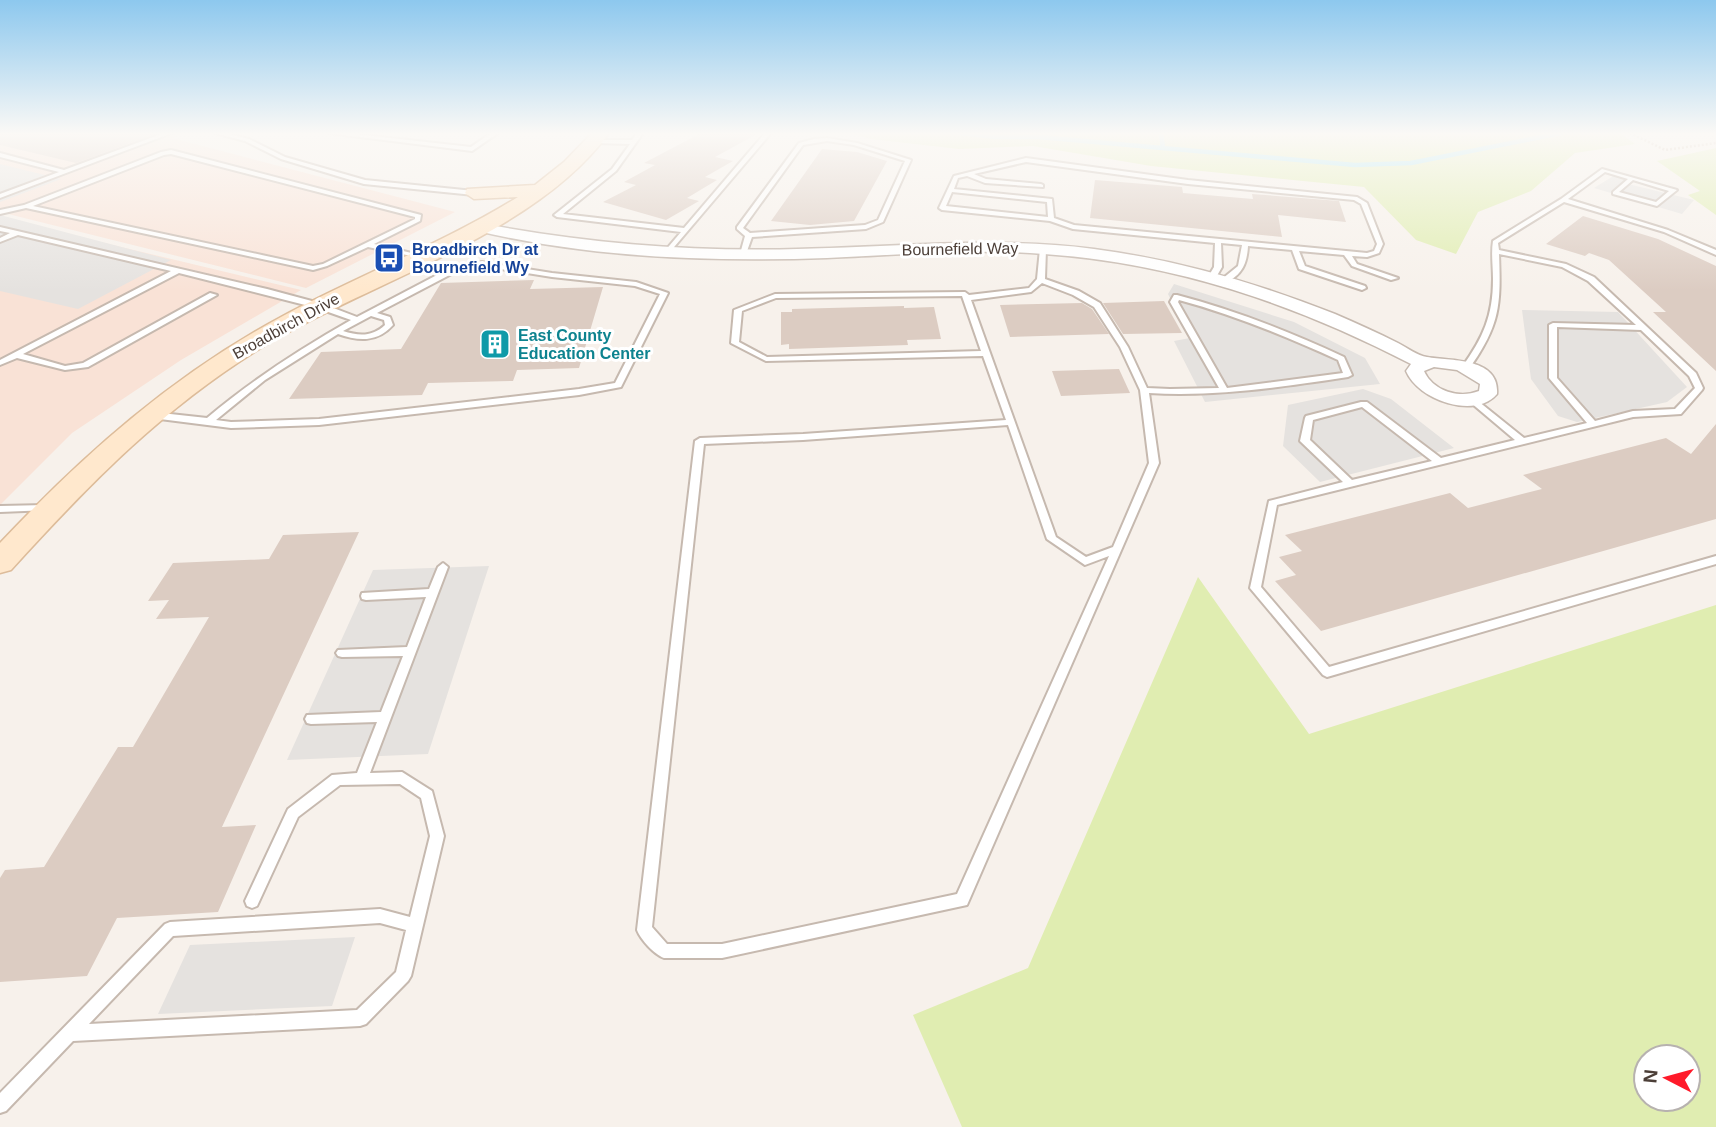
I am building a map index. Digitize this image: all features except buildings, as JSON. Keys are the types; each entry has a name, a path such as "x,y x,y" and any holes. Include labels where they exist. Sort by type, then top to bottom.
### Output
{"street":[{"name":"Broadbirch Drive","path":"0,562 71,486 149,415 228,357 320,306 488,222 546,186"},
{"path":"474,193 503,194 542,189"},
{"path":"474,193 493,202 488,222"},
{"name":"Bournefield Way","path":"488,222 574,244 667,252 743,254 961,246 1043,249 1128,259 1219,279 1332,319 1424,363 1443,362 1466,367"},
{"path":"1424,363 1415,371 1420,383 1428,389 1450,398 1482,398 1490,389 1484,377 1466,367"}],"lane":[{"path":"0,196 28,186"},
{"path":"0,212 26,206 79,186"},
{"path":"26,206 313,268 326,265 418,220 419,216 301,186"},
{"path":"400,186 474,193"},
{"path":"595,186 558,215 685,230"},
{"path":"667,252 723,186"},
{"path":"770,186 739,228 749,235 866,227 881,221 897,186"},
{"path":"952,186 942,208 1051,219 1073,227 1218,242 1347,254 1367,255 1377,252 1380,244 1364,203 1355,198 1226,186"},
{"path":"1036,186 1041,186"},
{"path":"1466,367 1485,344 1497,311 1495,242 1583,186"},
{"path":"1623,186 1615,193 1657,204 1674,190 1658,186"},
{"path":"950,190 1049,200 1051,219"},
{"path":"1563,200 1666,231 1716,253"},
{"path":"0,229 179,270 320,306 357,320"},
{"path":"0,240 17,233"},
{"path":"743,254 749,235"},
{"path":"1218,242 1219,279 1237,273 1244,264 1245,244"},
{"path":"368,245 421,256"},
{"path":"967,298 1031,290 1041,280 1043,249"},
{"path":"1295,249 1302,267 1362,288"},
{"path":"1495,251 1564,265 1591,279 1693,375 1699,388 1678,412 1633,414 1272,503 1255,588 1327,672 1716,560"},
{"path":"1347,254 1354,265 1394,278"},
{"path":"149,415 231,425 319,422 579,392 618,385 664,293 636,284 482,264 459,267 289,359 209,421"},
{"path":"0,363 179,270"},
{"path":"1012,422 803,437 700,441 644,930 664,951 722,951 962,900 1154,463 1144,390 1124,347 1097,305 1076,293 1041,280"},
{"path":"986,353 765,359 736,344 738,310 775,296 965,294 1012,422 1052,539 1085,561 1117,549"},
{"path":"16,355 65,368 85,365 213,295"},
{"path":"1144,390 1168,392 1242,390 1348,375 1341,359 1282,331 1177,297 1174,302 1224,390"},
{"path":"337,331 363,338 383,331 389,325 387,319 370,313"},
{"path":"1593,424 1553,378 1553,325 1643,328"},
{"path":"1473,400 1522,441"},
{"path":"1350,484 1305,441 1309,418 1364,404 1440,462"},
{"path":"0,509 50,508"},
{"path":"362,778 443,567"},
{"path":"366,596 433,593"},
{"path":"342,653 411,651"},
{"path":"311,719 386,717"},
{"path":"69,1033 360,1018 403,976 437,836 427,795 402,778 337,779 293,813 252,901"},
{"path":"0,1105 170,929 380,916 415,925"}],"shaded area":[{"path":"0,186 354,186 455,212 306,288 0,212"},
{"path":"0,186 44,186 0,202"},
{"path":"1598,186 1635,186 1694,200 1682,214 1594,188"},
{"path":"0,215 171,260 78,309 0,291"},
{"path":"0,218 301,290 181,360 72,433 0,505"},
{"path":"1174,284 1294,322 1365,358 1380,384 1205,402 1174,341 1190,338 1168,294"},
{"path":"1522,310 1618,312 1687,387 1667,402 1577,422 1558,416 1531,379"},
{"path":"1363,389 1391,399 1454,448 1320,482 1283,446 1288,405"},
{"path":"489,566 428,754 287,760 373,570"},
{"path":"355,937 332,1006 158,1014 190,945"}],"green space":[{"path":"1350,186 1537,186 1531,191 1478,212 1456,254 1416,240 1364,187"},
{"path":"1692,186 1716,186 1716,215 1688,195 1700,191"},
{"path":"1198,577 1309,734 1716,605 1716,1127 962,1127 913,1015 1028,968"}],"place":[{"name":"Broadbirch Dr at Bournefield Wy","path":"389,258"},
{"name":"East County Education Center","path":"495,344"}]}
